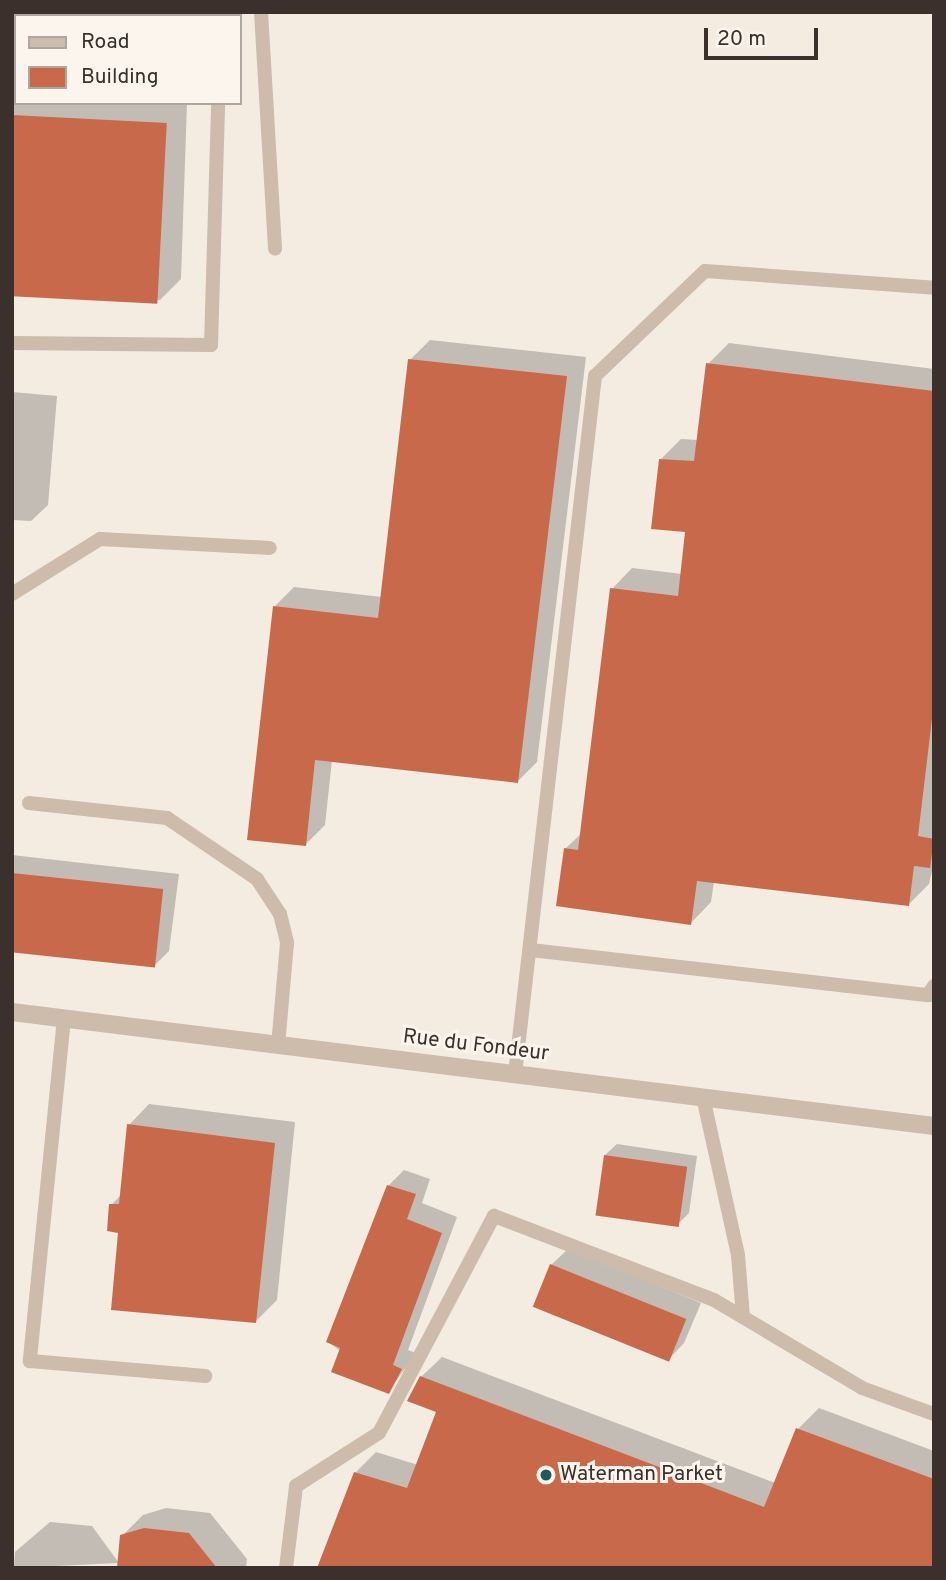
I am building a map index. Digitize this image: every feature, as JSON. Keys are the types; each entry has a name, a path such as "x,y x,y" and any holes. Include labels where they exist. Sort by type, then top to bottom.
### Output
{"street":[{"name":"Rue du Fondeur","path":"12,1012 934,1126"}],"lane":[{"path":"261,12 275,249"},
{"path":"12,343 211,345 218,105"},
{"path":"515,1074 595,376 705,271 934,288"},
{"path":"12,594 100,540 270,548"},
{"path":"29,803 167,818 257,879 280,915 287,943 278,1045"},
{"path":"531,950 928,995 934,986"},
{"path":"64,1018 30,1362 205,1376"},
{"path":"703,1097 738,1255 743,1317"},
{"path":"286,1568 296,1486 379,1433 494,1216 714,1300 862,1388 934,1414"}],"building":[{"path":"12,115 167,123 157,304 12,296"},
{"path":"408,359 567,376 518,783 315,760 306,846 247,840 273,606 378,618"},
{"path":"706,363 934,391 934,702 918,836 934,839 930,868 914,866 909,906 697,881 691,925 556,906 564,848 578,850 610,588 678,596 685,532 651,529 659,459 694,461"},
{"path":"12,873 163,889 155,967 12,952"},
{"path":"127,1124 275,1143 256,1323 111,1310 118,1233 107,1231 109,1204 119,1204"},
{"path":"604,1155 687,1167 679,1227 596,1215"},
{"path":"387,1185 416,1194 407,1219 442,1233 393,1365 402,1369 389,1394 331,1372 340,1348 326,1342"},
{"path":"550,1264 686,1319 669,1362 533,1307"},
{"name":"Waterman Parket","path":"420,1376 764,1507 796,1428 934,1479 934,1568 317,1568 354,1472 407,1488 436,1412 407,1401"},
{"path":"144,1528 189,1533 217,1568 117,1568 120,1535"}],"place":[{"name":"Waterman Parket","path":"546,1475"}]}
